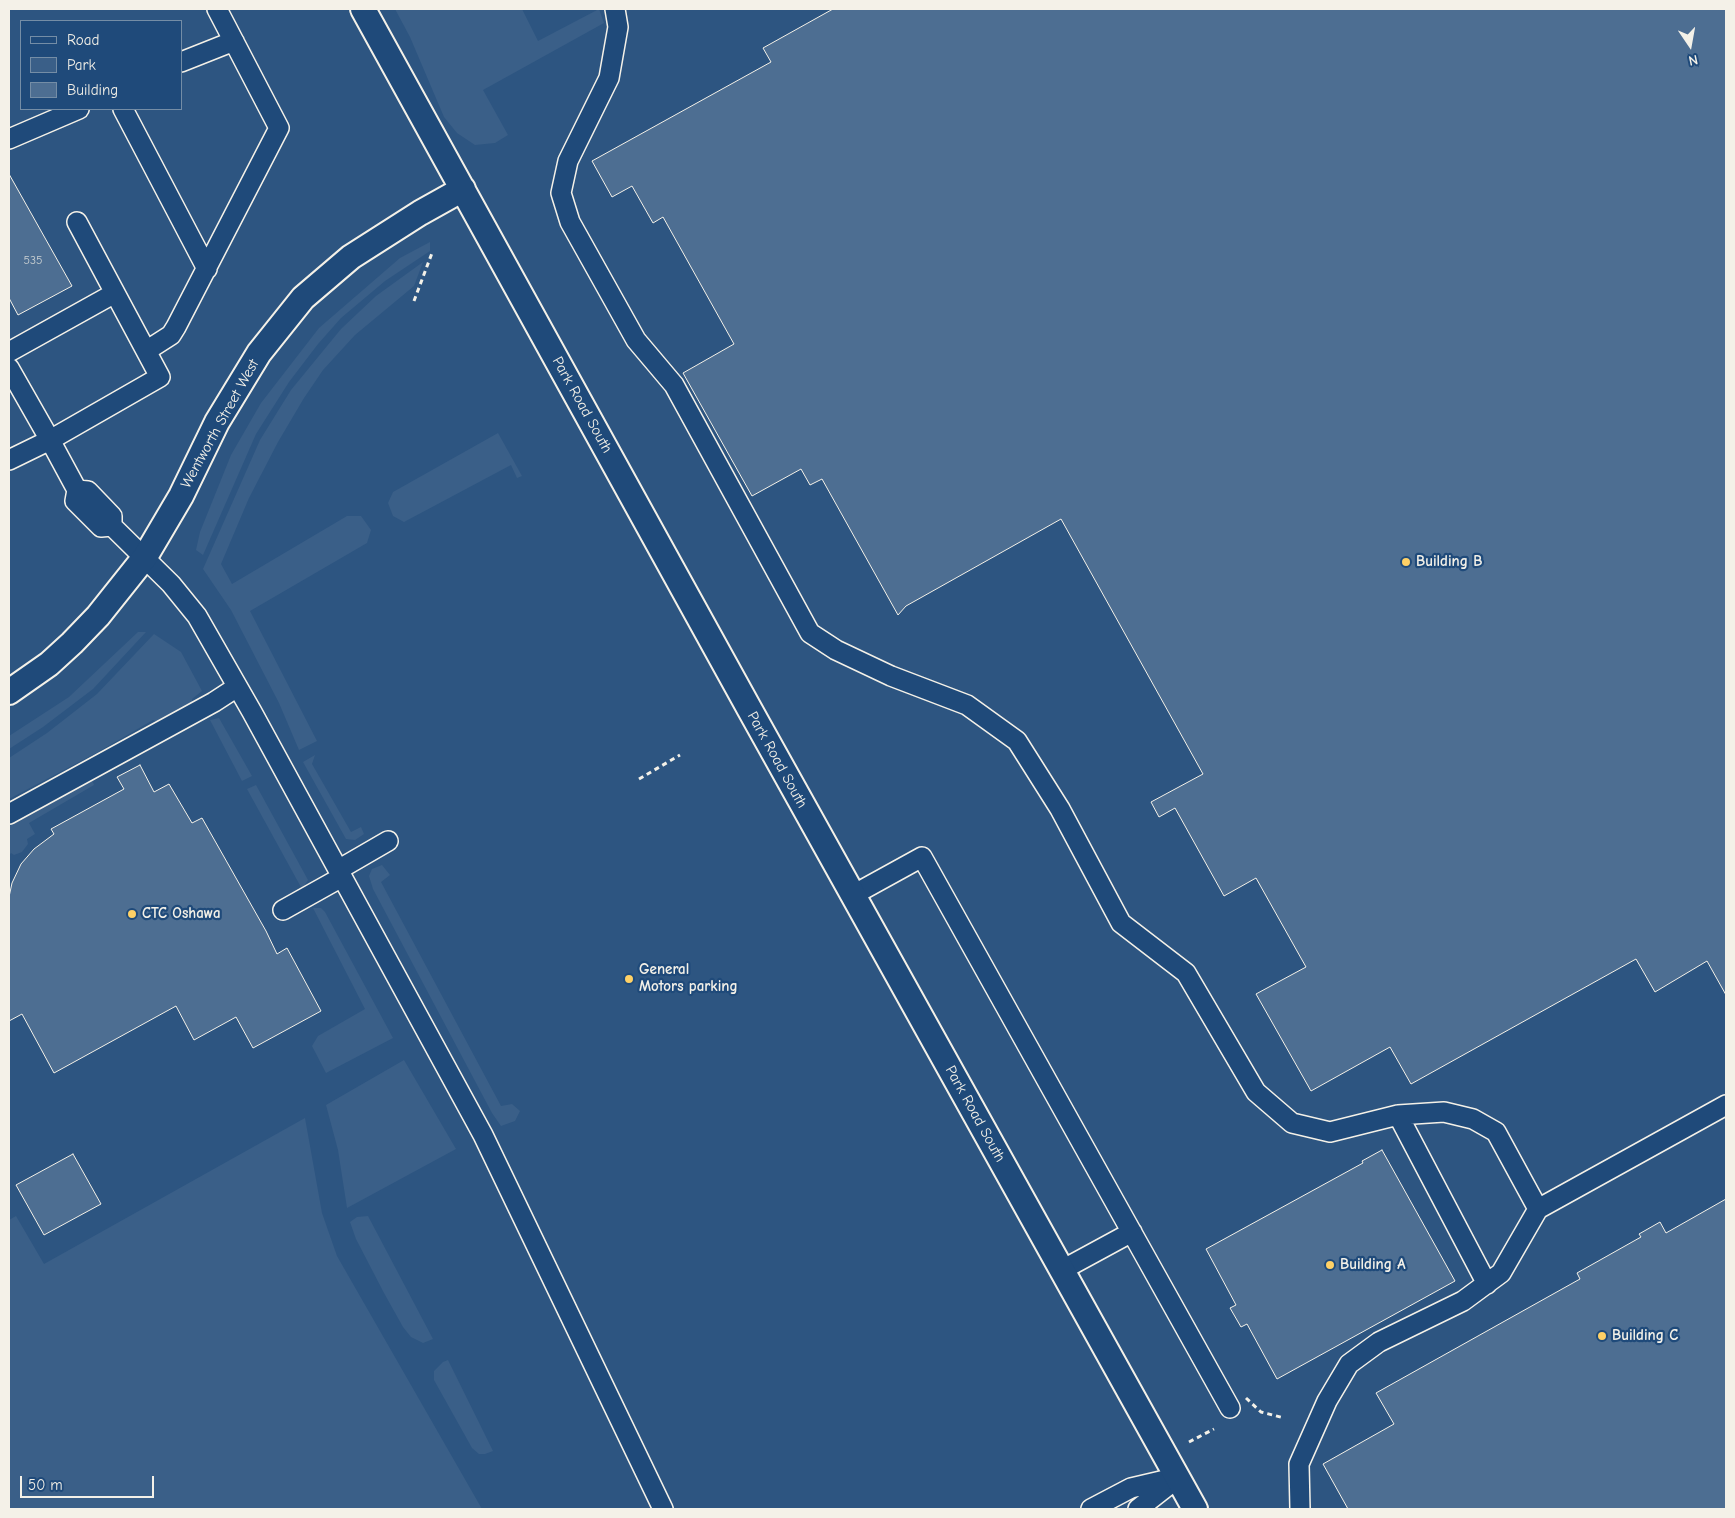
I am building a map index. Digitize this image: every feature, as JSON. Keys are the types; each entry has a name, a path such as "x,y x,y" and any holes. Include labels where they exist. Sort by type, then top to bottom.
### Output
{"main road":[{"name":"Park Road South","path":"363,9 1195,1509"},
{"name":"Wentworth Street West","path":"9,692 49,664 72,643 98,616 144,557 181,496 217,422 259,353 303,298 351,257 463,188"}],"lane":[{"path":"146,351 171,335 279,128 217,9"},
{"path":"615,9 618,27 609,78 568,161 561,193 570,222 636,340 674,385 810,633 836,650 891,676 967,705 1017,741 1060,809 1121,923 1186,973 1256,1092 1292,1123 1330,1132 1398,1115 1444,1112 1473,1119 1496,1132 1538,1209"},
{"path":"182,62 234,41"},
{"path":"9,139 77,110"},
{"path":"124,110 207,269"},
{"path":"9,460 50,440 160,378 77,222"},
{"path":"9,352 115,293"},
{"path":"9,368 76,490 75,500 101,527 112,526 171,584 197,616 252,712 483,1135 663,1509"},
{"path":"9,814 214,702 237,687"},
{"path":"284,910 388,841"},
{"path":"853,895 922,857 1230,1408"},
{"path":"1300,1509 1299,1464 1327,1401 1349,1364 1379,1342 1463,1301 1501,1273 1538,1209 1726,1105"},
{"path":"1398,1115 1487,1284"},
{"path":"1062,1270 1132,1232"},
{"path":"1091,1509 1131,1488 1178,1478"},
{"path":"1138,1509 1178,1478"}],"path":[{"path":"414,301 432,253"},
{"path":"639,779 680,755"},
{"path":"1244,1395 1261,1412 1284,1418"},
{"path":"1189,1442 1214,1429"}],"shaded area":[{"path":"9,9 1726,9 1726,1509 9,1509"}],"green space":[{"path":"395,9 522,9 538,41 599,9 604,23 483,90 508,135 495,143 475,145 457,133 444,117 410,37"},
{"path":"430,242 430,251 385,281 341,318 289,382 256,434 203,555 196,550 200,532 231,455 261,403 319,328 400,258"},
{"path":"423,262 414,286 355,335 323,370 304,398 278,442 249,498 221,564 232,584 347,516 361,516 371,530 367,543 250,611 317,741 299,750 279,703 231,610 203,569 260,440 291,390 341,329 376,296"},
{"path":"498,433 522,476 517,478 511,465 404,522 393,516 388,503 393,492"},
{"path":"138,632 146,632 93,689 43,727 9,749 9,736 69,697"},
{"path":"154,634 181,652 202,691 192,699 192,704 158,722 153,720 98,752 9,799 9,758 47,733 97,694"},
{"path":"219,718 252,776 242,781 210,720"},
{"path":"315,755 312,764 351,832 361,827 364,834 355,840 346,839 303,762"},
{"path":"92,780 94,785 29,823 35,834 27,839 28,844 22,852 14,855 11,853 9,856 9,827 11,825"},
{"path":"256,785 308,880 302,889 247,789"},
{"path":"382,865 390,875 381,882 501,1106 512,1104 520,1111 515,1121 501,1126 492,1113 373,889 369,876 372,869"},
{"path":"313,908 321,908 325,912 393,1038 326,1073 312,1046 318,1036 365,1009"},
{"path":"404,1060 456,1149 347,1208 338,1150 326,1105"},
{"path":"305,1118 322,1213 337,1256 482,1509 9,1509 9,1220 16,1216 44,1264"},
{"path":"368,1216 433,1339 423,1343 411,1337 403,1327 384,1293 356,1239 350,1222 357,1217"},
{"path":"448,1360 493,1451 479,1454 472,1448 434,1380 434,1371 443,1362"}],"building":[{"name":"Building B","path":"833,9 1726,9 1726,995 1707,961 1655,992 1636,959 1411,1084 1390,1047 1311,1091 1256,994 1306,967 1256,878 1224,896 1175,808 1159,817 1151,802 1203,774 1061,519 906,606 898,615 822,479 810,485 801,469 752,496 683,373 734,344 663,217 653,223 632,186 612,197 592,161 771,62 763,48"},
{"path":"9,174 72,286 18,315 9,298"},
{"name":"CTC Oshawa","path":"140,765 154,792 169,784 192,823 202,818 277,954 287,948 321,1011 253,1048 236,1017 194,1040 176,1006 54,1073 22,1014 9,1021 9,897 12,883 21,864 34,849 54,834 51,829 124,789 117,777"},
{"name":"Building A","path":"1382,1150 1455,1281 1277,1379 1247,1324 1241,1327 1230,1308 1236,1305 1206,1249 1363,1163 1362,1161"},
{"path":"73,1154 101,1204 44,1235 16,1185"},
{"name":"Building C","path":"1726,1199 1726,1509 1348,1509 1323,1464 1394,1424 1376,1393 1580,1279 1577,1273 1641,1237 1639,1234 1660,1222 1666,1233"}],"place":[{"name":"Building B","path":"1406,562"},
{"name":"CTC Oshawa","path":"132,914"},
{"name":"General Motors parking","path":"629,979"},
{"name":"Building A","path":"1330,1265"},
{"name":"Building C","path":"1602,1336"}]}
